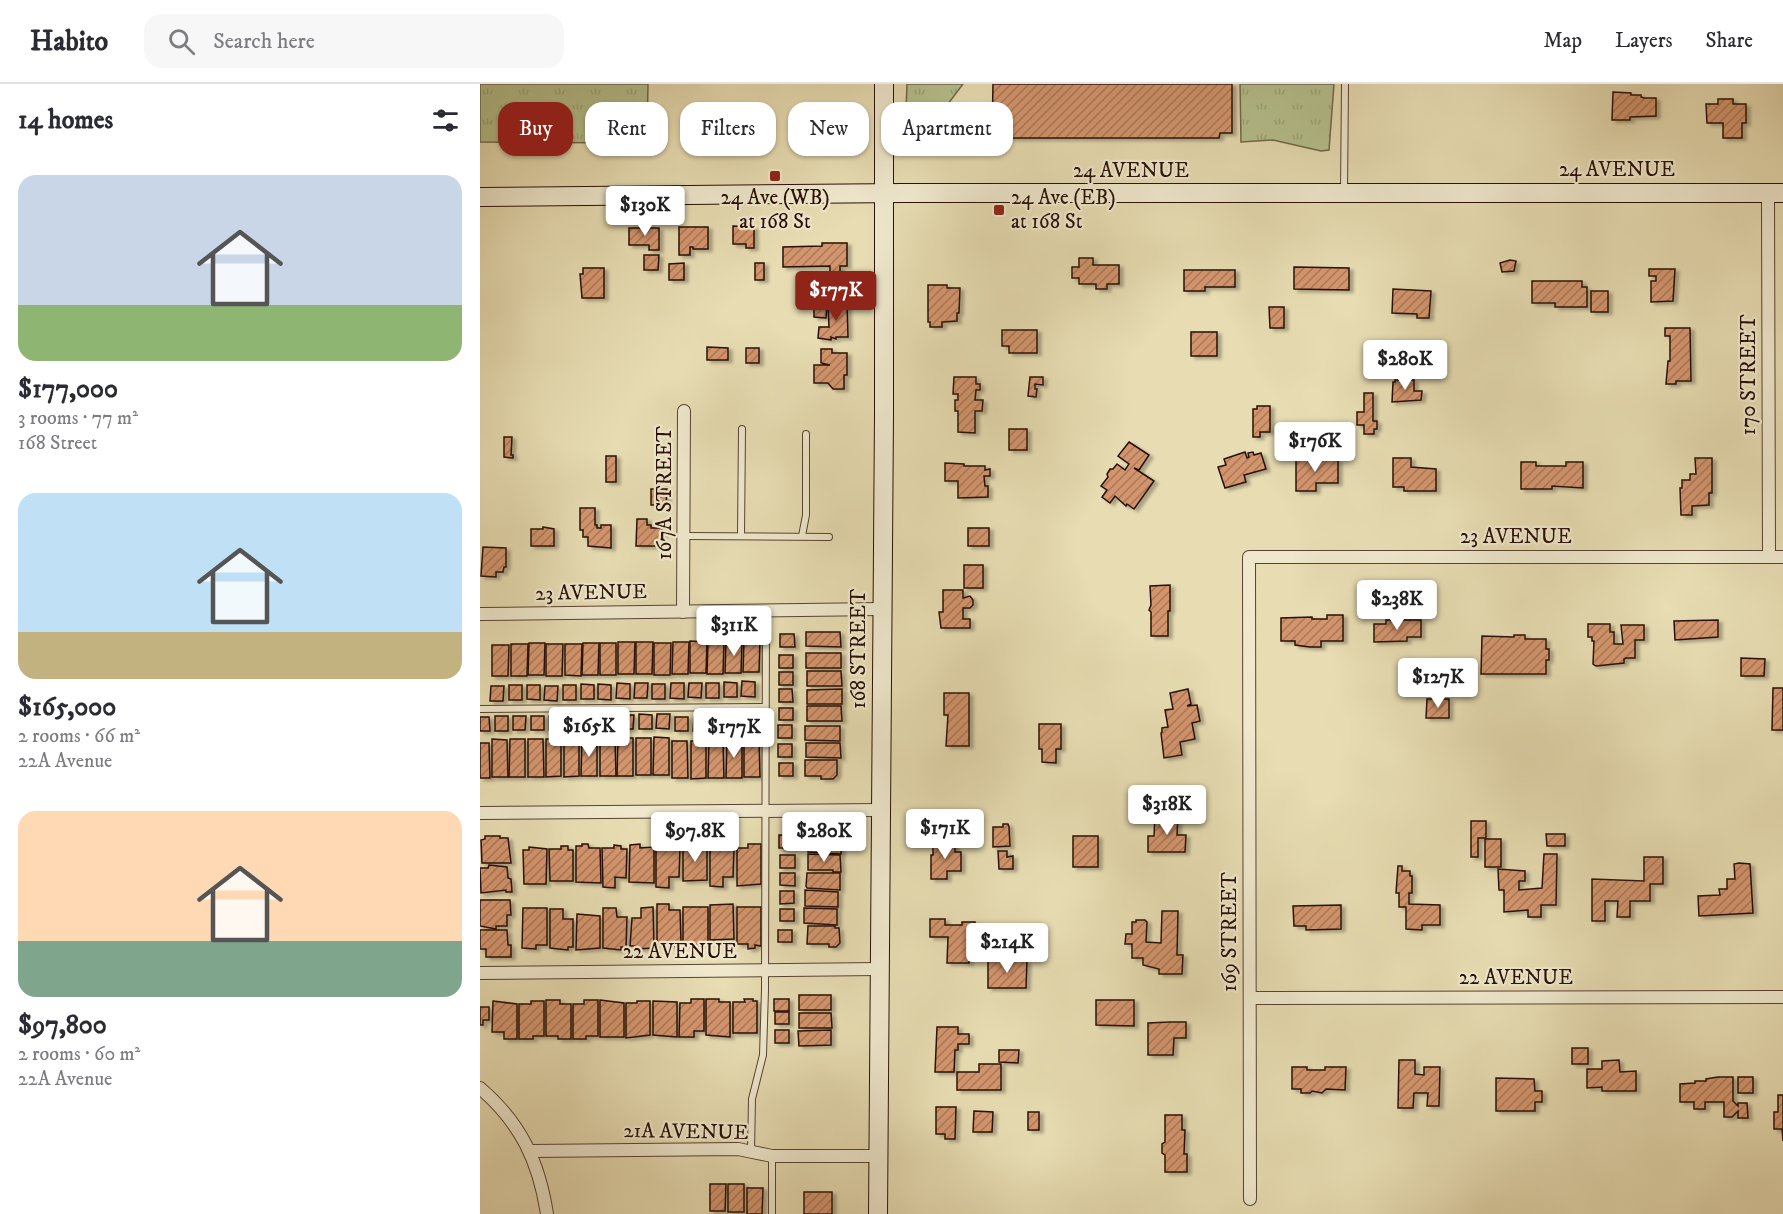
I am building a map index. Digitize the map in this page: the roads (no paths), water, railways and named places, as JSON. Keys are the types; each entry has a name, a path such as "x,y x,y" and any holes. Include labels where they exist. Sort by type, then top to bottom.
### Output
{"main road":[{"name":"168 STREET","path":"878,1214 884,84"},
{"name":"24 AVENUE","path":"480,197 883,193 1775,193"}],"street":[{"name":"170 STREET","path":"1769,557 1775,193"},
{"name":"167A STREET","path":"683,612 684,411"},
{"name":"23 AVENUE","path":"1249,557 1783,557"},
{"name":"169 STREET","path":"1249,557 1250,1199"},
{"name":"23 AVENUE","path":"480,614 881,609"},
{"path":"480,813 880,810"},
{"name":"22 AVENUE","path":"480,973 879,969"},
{"name":"22 AVENUE","path":"1250,998 1783,997"},
{"path":"480,1088 513,1124 535,1160 547,1214"},
{"name":"21A AVENUE","path":"530,1151 738,1149 772,1156 878,1156"}],"lane":[{"path":"1344,193 1345,84"},
{"path":"741,536 742,429"},
{"path":"802,536 806,515 806,434"},
{"path":"684,536 829,537"},
{"path":"751,1151 752,1099 763,1055 766,610"},
{"path":"480,709 765,707"},
{"path":"772,1156 772,1214"}],"place":[{"name":"24 Ave (WB) at 168 St","path":"775,176"},
{"name":"24 Ave (EB) at 168 St","path":"999,210"}]}
